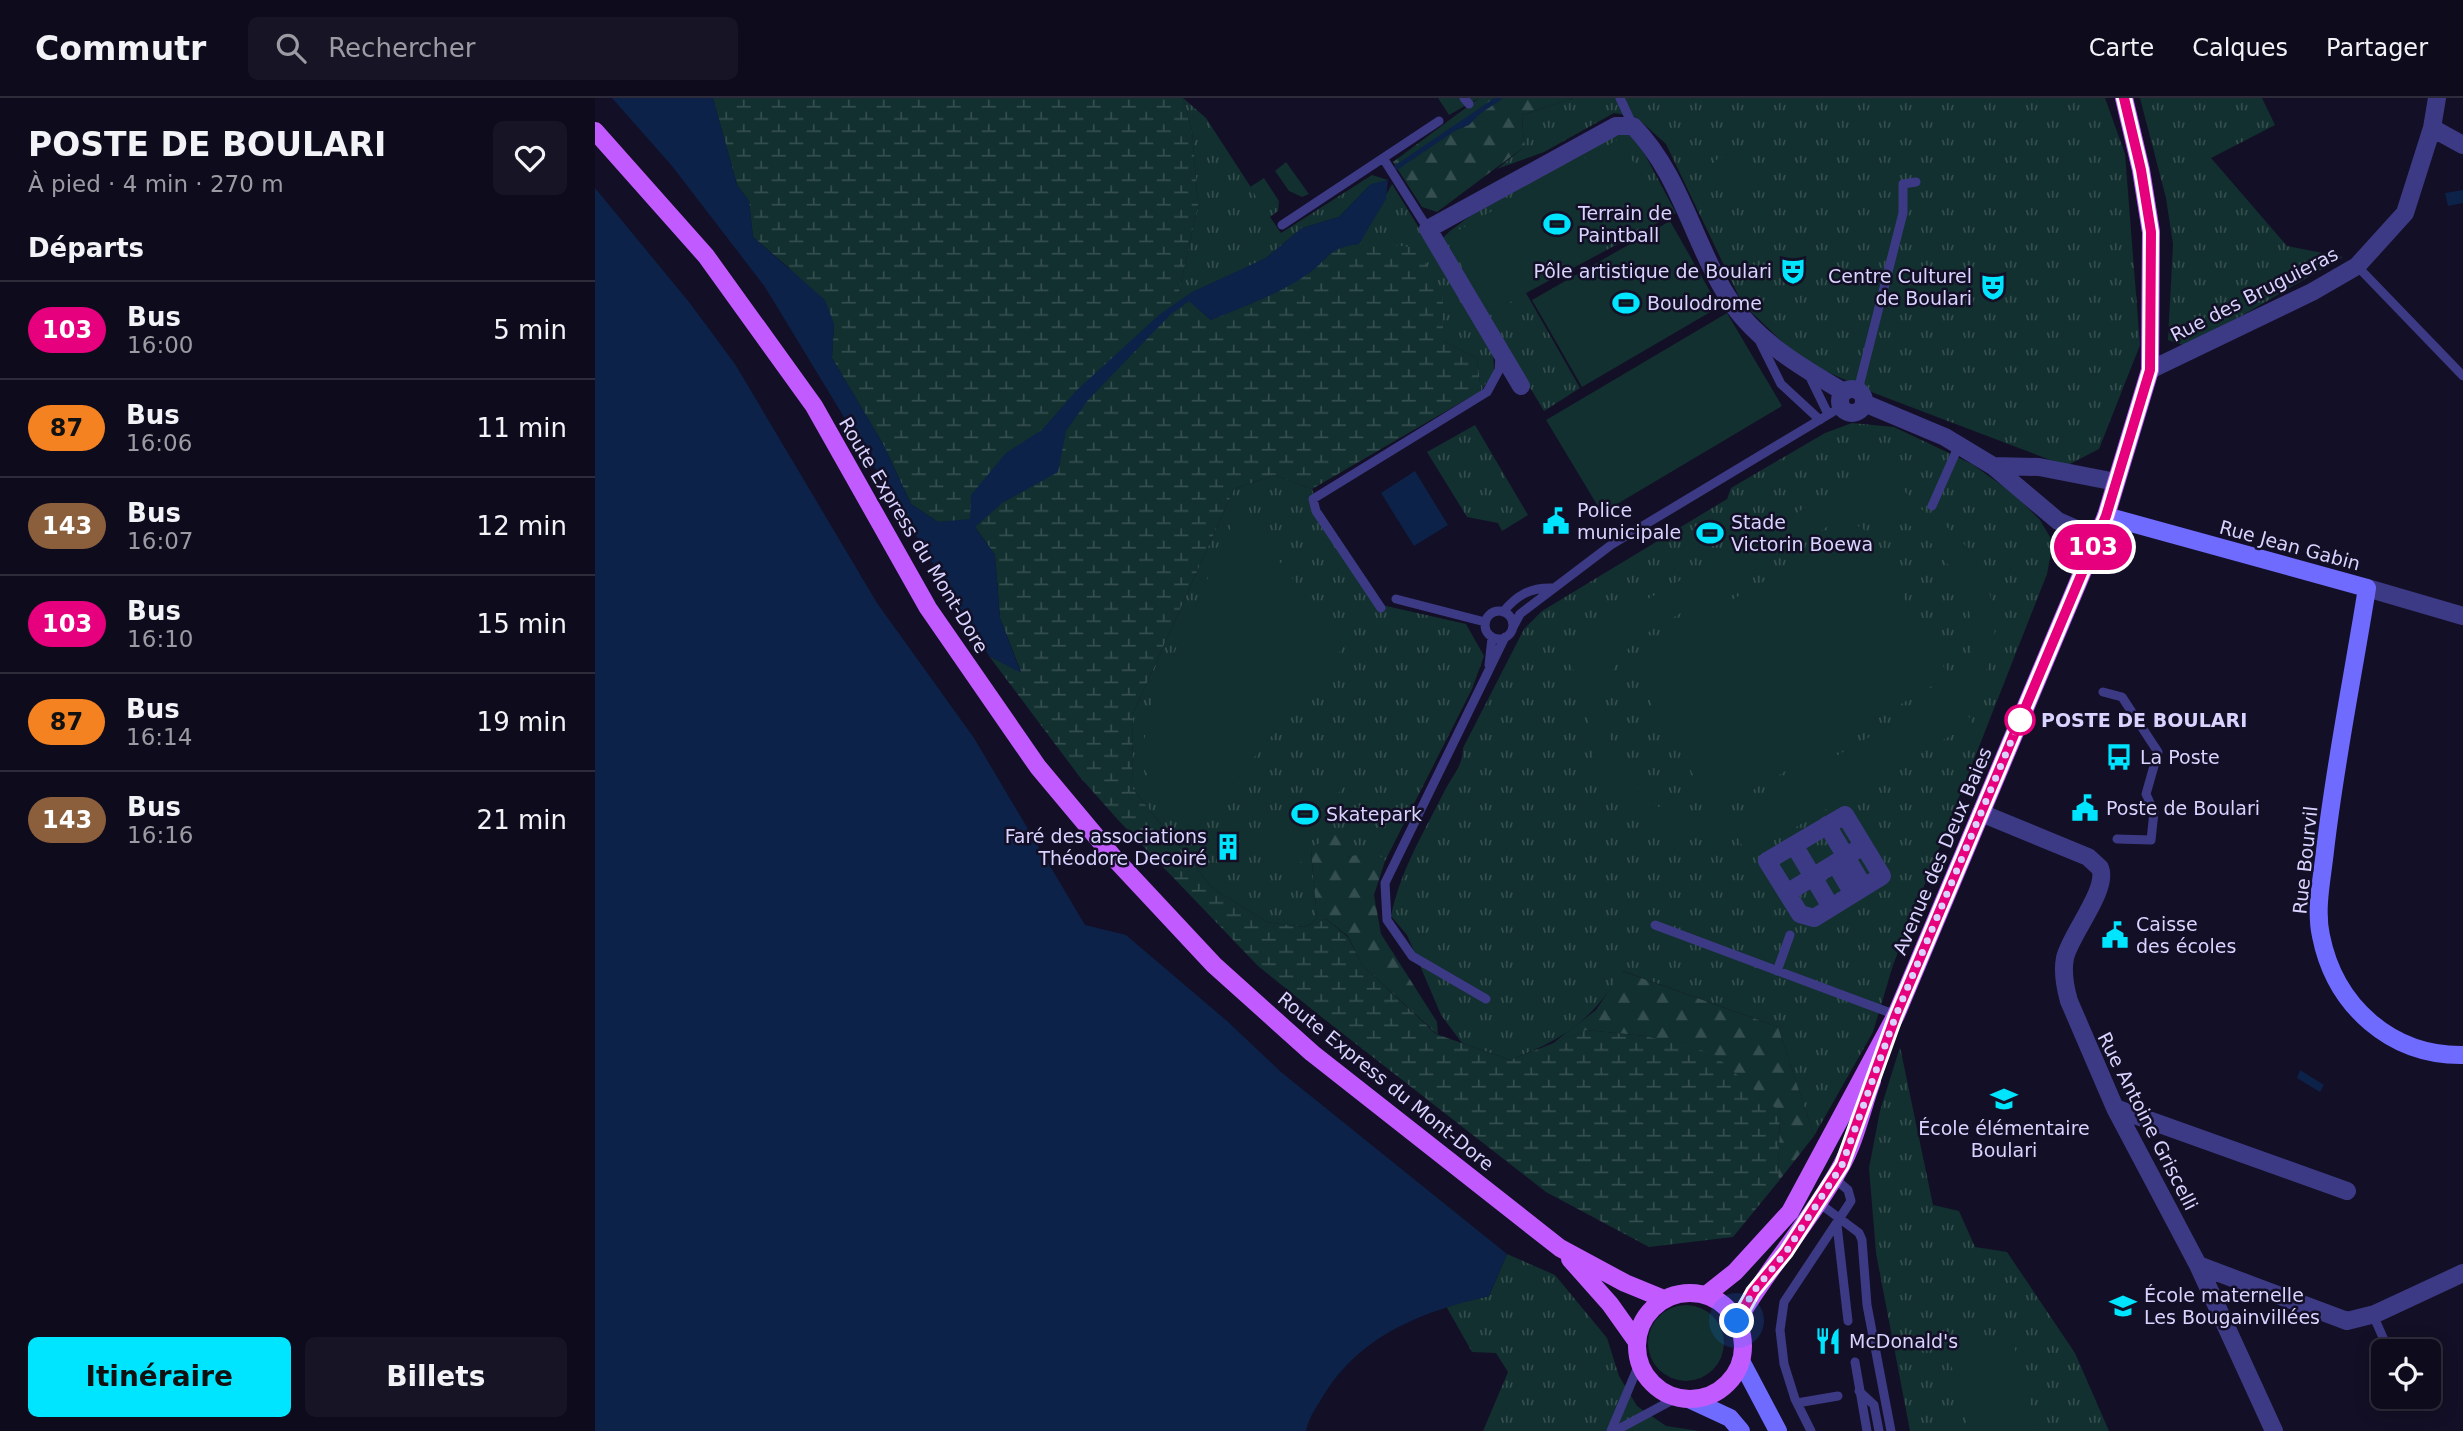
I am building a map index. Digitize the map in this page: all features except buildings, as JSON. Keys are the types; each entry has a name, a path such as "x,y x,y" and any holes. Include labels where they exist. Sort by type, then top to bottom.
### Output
{"main road":[{"name":"Avenue des Deux Baies","path":"1737,1321 1819,1203 1842,1165 1896,1015 2106,516 2150,370 2151,232 2141,170 2124,98"},
{"name":"Route Express du Mont-Dore","path":"595,131 706,256 814,406 928,608 984,692 1075,813 1214,965 1312,1053 1560,1248 1625,1283 1664,1299"},
{"name":"Avenue des Deux Baies","path":"1706,1295 1752,1255 1790,1212 1896,1015"},
{"name":"Route Express du Mont-Dore","path":"1560,1248 1610,1304 1637,1342"},
{"path":"1684,1293 1706,1295 1729,1309 1737,1321 1742,1334 1741,1361 1730,1381 1712,1395 1684,1398 1654,1385 1640,1362 1637,1342 1641,1325 1650,1310 1664,1299 1684,1293"}],"street":[{"name":"Rue des Bruguieras","path":"2150,370 2312,292 2357,266 2405,214 2432,128 2437,98"},
{"path":"1521,387 1428,229 1616,125 1633,126 1648,141 1672,177 1705,254 1732,303 1752,326 1843,404 1959,445 1993,466 2058,521 2097,538"},
{"path":"2432,128 2463,145"},
{"path":"1993,466 2039,467 2116,482"},
{"name":"Rue Jean Gabin","path":"2106,516 2463,616"},
{"name":"Rue Bourvil","path":"2367,588 2327,839 2319,910 2320,934 2337,982 2361,1014 2410,1048 2428,1054 2463,1055"},
{"name":"Rue Antoine Griscelli","path":"1981,813 2094,861 2103,874 2101,884 2066,955 2064,984 2086,1047 2198,1265 2274,1431"},
{"path":"1845,815 1882,876 1814,918 1800,914 1767,861 1794,845 1845,815"},
{"path":"1828,825 1840,860 1859,890"},
{"path":"1794,845 1831,907"},
{"path":"1787,893 1863,846"},
{"path":"1775,873 1812,876"},
{"path":"2115,1108 2347,1191"},
{"path":"2198,1265 2339,1320 2354,1321 2373,1315 2463,1273"},
{"path":"1741,1361 1778,1431"},
{"path":"1684,1398 1730,1419 1741,1431"}],"lane":[{"path":"1621,99 1633,126"},
{"path":"1282,225 1439,121"},
{"path":"1383,158 1428,229"},
{"path":"1486,999 1412,956 1387,920 1385,883 1488,670 1520,614 1552,588 1611,545 1843,404 1903,213 1903,184 1916,183"},
{"path":"2357,266 2463,376"},
{"path":"1752,326 1781,384 1843,404"},
{"path":"1381,608 1316,511 1313,499 1487,392 1499,370 1500,351"},
{"path":"1806,370 1843,404"},
{"path":"1932,506 1959,445"},
{"path":"1503,612 1514,599 1536,587 1552,588"},
{"path":"1396,599 1485,622"},
{"path":"1505,638 1492,638 1486,632 1485,622 1493,612 1503,612 1510,618 1513,626"},
{"path":"1488,670 1492,638"},
{"path":"2103,692 2122,697 2158,752 2146,794 2154,812 2151,840 2117,839"},
{"path":"1655,925 1896,1015"},
{"path":"1777,971 1790,935"},
{"path":"1811,1431 1797,1403 1784,1364 1780,1330 1784,1302 1839,1223 1851,1201 1848,1191 1834,1178"},
{"path":"1819,1203 1839,1223 1859,1233 1862,1240 1867,1306 1891,1431"},
{"path":"1839,1223 1848,1321"},
{"path":"2373,1315 2384,1339"},
{"path":"1613,1431 1640,1362"},
{"path":"1855,1362 1867,1431"},
{"path":"1858,1391 1874,1405 1879,1431"},
{"path":"1797,1403 1839,1396"},
{"path":"1613,1431 1684,1398"}],"green space":[{"path":"713,98 1183,98 1192,131 1198,205 1179,292 1211,320 1325,259 1335,247 1371,242 1417,248 1443,294 1443,341 1477,358 1481,391 1312,489 1274,475 1234,489 1133,714 1132,788 1212,888 1267,922 1304,927 1326,919 1348,937 1362,965 1436,1034 1510,1060 1587,1030 1645,1036 1712,1053 1780,1112 1778,1182 1733,1237 1649,1247 1546,1192 1258,966 1119,821 1079,776 989,656 1021,672 1000,618 995,555 970,520 938,522 911,504 883,444 832,358 834,324 789,268 753,237 749,201 737,185"},
{"path":"1183,98 1206,118 1265,209 1279,201 1278,211 1270,217 1281,233 1372,175 1388,180 1369,186 1339,217 1302,228 1266,258 1184,298 1179,292 1198,205 1192,131"},
{"path":"1438,98 1479,98 1449,115"},
{"path":"1479,98 1573,98 1522,115 1524,147 1437,212 1422,207 1393,162"},
{"path":"1573,98 2105,98 2125,154 2140,345 2099,449 2066,466 1874,393 1801,360 1742,303 1666,144 1636,117 1614,113 1544,152 1497,169 1524,147 1522,115"},
{"path":"2140,98 2262,98 2275,125 2211,158 2287,246 2343,257 2243,315 2183,345 2168,340 2173,244 2166,198"},
{"name":"Terrain de Paintball","path":"1628,134 1641,147 1676,213 1526,293 1580,388 1544,411 1442,240 1469,217 1520,186 1611,135"},
{"name":"Terrain de Paintball","path":"1619,139 1665,213 1491,313 1449,242 1450,235"},
{"path":"1738,150 1751,181 1727,191 1714,161"},
{"path":"1286,162 1309,194 1302,197 1289,191 1275,171"},
{"path":"1264,178 1279,201 1265,210 1250,187"},
{"path":"1392,184 1493,348 1494,372 1481,391 1477,358 1443,341 1443,294 1359,244"},
{"name":"Boulodrome","path":"1670,221 1719,307 1582,387 1532,300"},
{"path":"1727,313 1782,406 1602,513 1546,420"},
{"path":"1852,423 1894,427 1972,464 2014,494 2040,520 2053,542 2047,574 1893,965 1873,1032 1814,1136 1778,1027 1623,971 1587,1016 1562,1035 1530,1052 1510,1060 1462,1043 1441,1015 1407,935 1391,916 1400,883 1413,852 1459,766 1463,748 1524,629 1542,611 1727,499 1731,488 1825,433"},
{"path":"1475,425 1528,515 1502,531 1498,523 1467,517 1427,452"},
{"path":"1886,461 1913,502 1951,530 1971,554 1983,574 1994,620 1994,642 1988,665 1978,685 1962,704 1972,723 1879,778 1878,784 1850,801 1842,800 1748,855 1736,835 1690,837 1668,831 1628,808 1600,771 1591,749 1585,690 1560,650","holes":["1867,515 1894,519 1909,525 1923,535 1948,564 1966,601 1971,620 1971,655 1963,671 1943,694 1745,811 1715,821 1700,822 1679,818 1659,807 1641,791 1626,772 1614,750 1607,727 1604,704 1607,683 1619,660 1650,631 1837,521"]},
{"path":"1274,475 1312,489 1319,508 1373,603 1466,624 1484,656 1472,689 1385,861 1375,852 1347,857 1311,850 1317,919 1304,927 1267,922 1212,888 1132,788 1133,714 1234,489"},
{"path":"1239,509 1344,646 1194,832 1145,771 1145,718"},
{"path":"1861,525 1949,676 1715,812 1627,661"},
{"name":"Skatepark","path":"1332,775 1344,787 1291,841 1306,857 1288,875 1260,847"},
{"path":"1335,829 1347,857 1375,851 1385,861 1374,895 1381,934 1437,1022 1438,1035 1362,965 1348,936 1326,919 1304,927 1317,919 1311,850"},
{"path":"1622,971 1778,1027 1814,1136 1778,1182 1780,1112 1645,1036 1587,1030 1552,1044 1596,1010"},
{"path":"1900,1047 1933,1205 1959,1211 1975,1247 2007,1252 2075,1353 2109,1431 1910,1431 1876,1253 1869,1168 1880,1111"},
{"path":"1507,1254 1555,1275 1607,1338 1619,1376 1637,1406 1666,1426 1699,1431 1483,1431 1508,1372 1496,1353 1472,1352 1446,1306 1489,1296"},
{"path":"1686,1305 1701,1308 1713,1316 1721,1328 1724,1343 1721,1358 1713,1370 1701,1378 1686,1381 1671,1378 1659,1370 1651,1358 1648,1343 1651,1328 1659,1316 1671,1308"},
{"path":"2010,1332 2038,1431 1970,1431 1947,1350"}],"water":[{"path":"612,98 713,98 737,185 749,201 753,237 825,300 834,324 832,358 883,444 911,504 938,522 970,519 971,495 1006,453 1042,430 1077,390 1159,315 1192,292 1266,258 1302,228 1339,217 1371,184 1388,180 1386,199 1359,244 1333,252 1313,270 1283,289 1211,320 1189,301 1171,314 1088,400 1066,431 1058,472 1002,503 975,527 995,555 1000,618 1021,673 989,656 765,287 672,166"},
{"path":"1491,103 1469,125 1437,138"},
{"path":"595,188 689,302 735,364 877,603 974,738 1085,925 1126,935 1227,1021 1281,1072 1507,1254 1489,1296 1418,1318 1376,1340 1357,1355 1325,1393 1311,1416 1306,1431 595,1431"},
{"path":"2463,190 2463,203 2448,206 2445,193"},
{"path":"1415,471 1448,525 1414,546 1381,493"},
{"path":"2300,1070 2324,1085 2320,1092 2297,1078"}],"waterway":[{"path":"1397,167 1499,98"}],"bus line":[{"name":"103","path":"1737,1321 1753,1292 1786,1252 1842,1165 1896,1015 2106,516 2150,370 2151,232 2141,170 2124,98"}],"place":[{"name":"Terrain de Paintball","path":"1557,224"},
{"name":"Pôle artistique de Boulari","path":"1793,271"},
{"name":"Centre Culturel de Boulari","path":"1993,287"},
{"name":"Boulodrome","path":"1626,303"},
{"name":"Police municipale","path":"1556,521"},
{"name":"Stade Victorin Boewa","path":"1710,533"},
{"name":"POSTE DE BOULARI","path":"2020,720"},
{"name":"La Poste","path":"2119,757"},
{"name":"Poste de Boulari","path":"2085,808"},
{"name":"Skatepark","path":"1305,814"},
{"name":"Faré des associations Théodore Decoiré","path":"1228,847"},
{"name":"Caisse des écoles","path":"2115,935"},
{"name":"École élémentaire Boulari","path":"2004,1099"},
{"name":"École maternelle Les Bougainvillées","path":"2123,1306"},
{"name":"McDonald's","path":"1828,1341"}],"route":[{"path":"1737,1321 1753,1292 1786,1252 1842,1165 1896,1015 2023,713 2020,720"}]}
